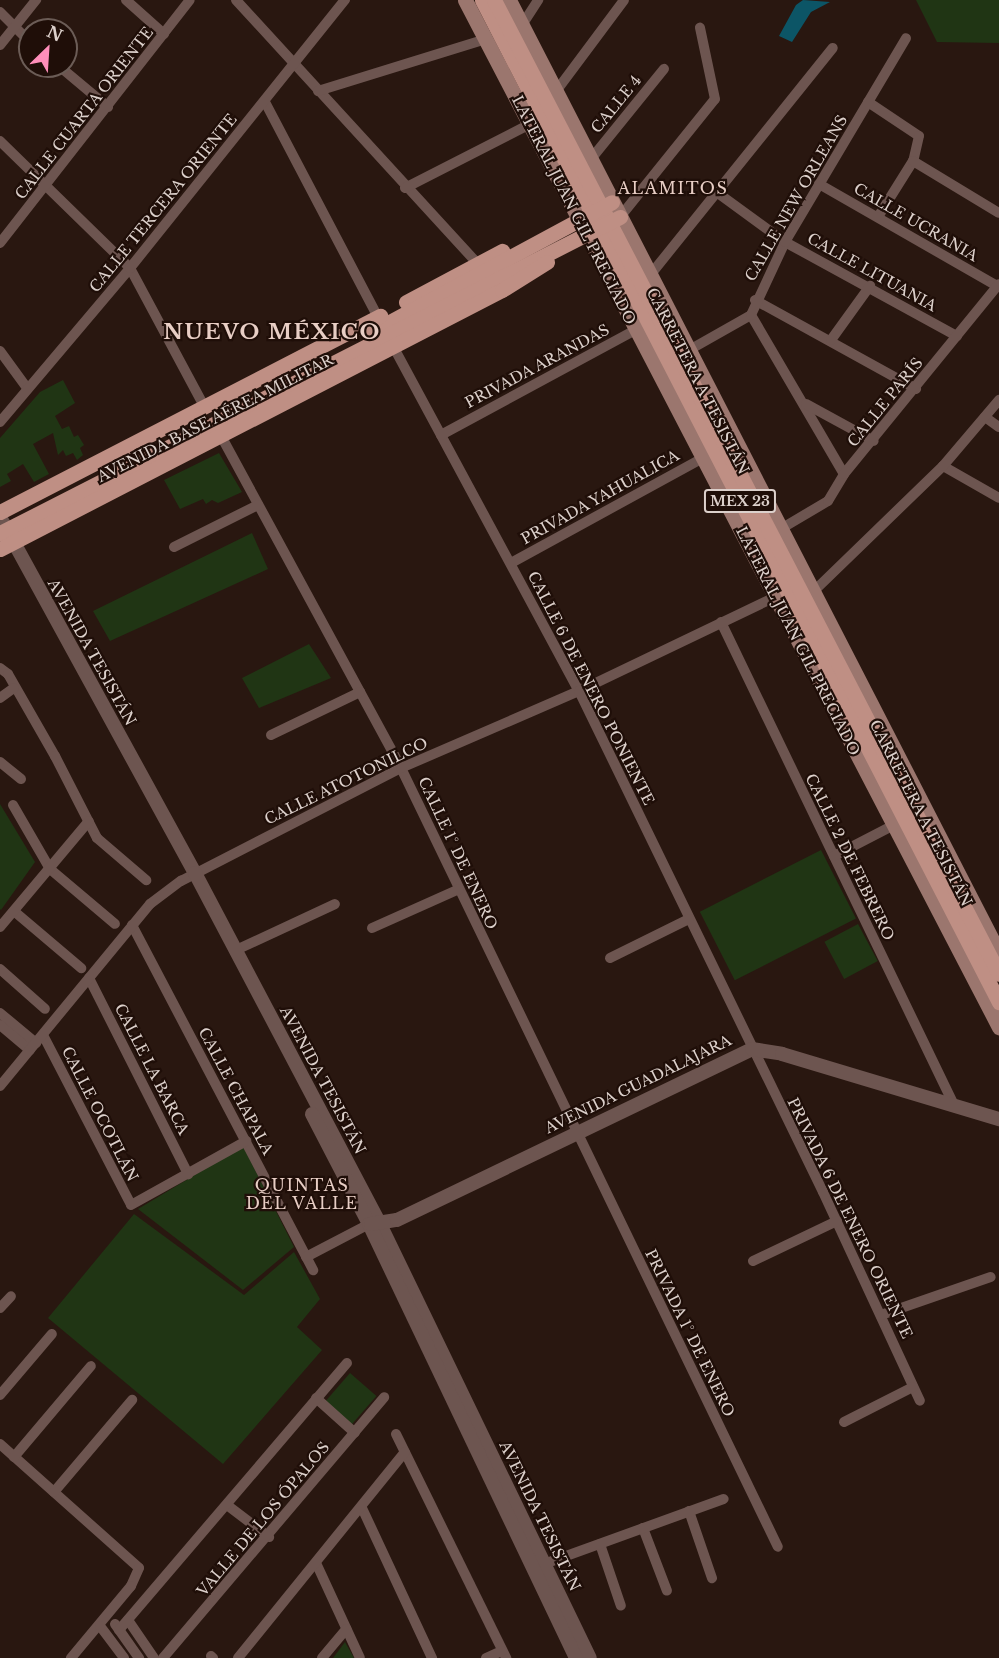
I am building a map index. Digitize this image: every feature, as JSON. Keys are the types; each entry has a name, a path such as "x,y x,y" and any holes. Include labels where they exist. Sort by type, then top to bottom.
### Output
{"main road":[{"name":"LATERAL JUAN GIL PRECIADO","path":"465,0 530,124 590,213 651,274 784,527 999,953"},
{"name":"CARRETERA A TESISTÁN","path":"482,0 590,213 604,225 999,975"},
{"name":"CARRETERA A TESISTÁN","path":"494,0 590,213"},
{"name":"LATERAL JUAN GIL PRECIADO","path":"509,0 591,159 590,213"},
{"name":"AVENIDA BASE AÉREA MILITAR","path":"3,531 204,406 378,317 477,263 544,231 590,213"},
{"name":"AVENIDA BASE AÉREA MILITAR","path":"3,531 590,213"},
{"name":"LATERAL JUAN GIL PRECIADO","path":"604,225 642,327 703,458 775,597 821,671 894,825 999,1027"},
{"name":"AVENIDA BASE AÉREA MILITAR","path":"3,531 604,225"},
{"name":"AVENIDA BASE AÉREA MILITAR","path":"3,531 220,434 502,290 569,244"},
{"name":"CARRETERA A TESISTÁN","path":"642,327 821,671 999,1002"}],"street":[{"path":"0,45 36,0"},
{"path":"126,0 164,34"},
{"name":"CALLE CUARTA ORIENTE","path":"0,243 48,186 190,0"},
{"path":"236,0 405,188 477,263"},
{"name":"CALLE TERCERA ORIENTE","path":"0,422 130,268 345,0"},
{"path":"522,25 538,0"},
{"path":"557,90 624,0"},
{"path":"0,12 18,32"},
{"path":"604,225 715,99 700,28"},
{"name":"CALLE NEW ORLEANS","path":"751,315 755,300 785,242 906,38"},
{"path":"318,91 486,39"},
{"path":"651,274 716,191 795,99 833,48"},
{"name":"CALLE 4","path":"591,159 664,69"},
{"path":"73,78 108,107"},
{"path":"265,102 378,317"},
{"path":"868,102 920,136 913,161 878,217"},
{"path":"405,188 530,124"},
{"path":"0,141 130,268 204,406"},
{"path":"913,161 999,213"},
{"name":"CALLE UCRANIA","path":"819,183 998,285"},
{"name":"CALLE LITUANIA","path":"716,191 785,242 870,286 957,336"},
{"name":"CALLE PARÍS","path":"784,527 828,501 844,474 874,441 998,285"},
{"path":"831,340 870,286"},
{"path":"755,300 916,389"},
{"path":"691,349 751,315 806,404 844,474"},
{"name":"PRIVADA ARANDAS","path":"441,435 642,327"},
{"name":"CALLE 6 DE ENERO PONIENTE","path":"393,346 579,691 752,1049"},
{"path":"0,351 27,388"},
{"path":"815,590 943,466 999,400"},
{"path":"806,404 874,441"},
{"path":"985,417 999,427"},
{"name":"CALLE 1° DE ENERO","path":"220,434 401,768 574,1132"},
{"name":"PRIVADA YAHUALICA","path":"511,563 703,458"},
{"path":"943,466 999,498"},
{"path":"174,547 258,505"},
{"name":"AVENIDA TESISTÁN","path":"3,531 192,875 374,1223 586,1658"},
{"name":"CALLE ATOTONILCO","path":"0,1086 132,925 157,898 192,875 401,768 579,691 775,597"},
{"name":"CALLE 2 DE FEBRERO","path":"721,622 954,1105"},
{"path":"0,668 14,688 97,838 146,880"},
{"path":"0,698 14,688"},
{"path":"271,735 360,692"},
{"path":"0,762 21,779"},
{"path":"13,805 50,869 116,924"},
{"path":"0,927 15,912 89,821"},
{"path":"834,856 894,825"},
{"name":"AVENIDA TESISTÁN","path":"192,875 236,950 374,1223 544,1564 586,1658"},
{"path":"372,928 459,889"},
{"path":"236,950 335,904"},
{"path":"15,912 81,968"},
{"path":"610,958 689,919"},
{"name":"CALLE CHAPALA","path":"132,925 313,1270"},
{"path":"0,969 45,1009"},
{"name":"CALLE LA BARCA","path":"89,978 188,1174"},
{"path":"0,1013 36,1043"},
{"path":"0,1025 36,1043"},
{"name":"CALLE OCOTLÁN","path":"36,1043 130,1205 188,1174"},
{"name":"AVENIDA GUADALAJARA","path":"306,1257 374,1223 397,1220 574,1132 752,1049 782,1054 999,1119"},
{"name":"PRIVADA 6 DE ENERO ORIENTE","path":"752,1049 837,1221 920,1401"},
{"name":"PRIVADA 1° DE ENERO","path":"574,1132 778,1547"},
{"path":"188,1174 246,1141"},
{"path":"753,1262 837,1221"},
{"path":"881,1315 991,1277"},
{"path":"0,1308 11,1296"},
{"path":"0,1395 52,1334"},
{"path":"119,1630 347,1363"},
{"path":"14,1457 91,1366"},
{"path":"844,1422 913,1387"},
{"name":"VALLE DE LOS ÓPALOS","path":"163,1658 269,1538 384,1397"},
{"path":"316,1398 355,1433"},
{"path":"54,1492 132,1400"},
{"path":"396,1434 504,1654 486,1658"},
{"path":"0,1444 140,1570 108,1616 71,1658"},
{"path":"238,1658 317,1565 405,1452"},
{"path":"544,1564 724,1499"},
{"path":"228,1505 269,1538"},
{"path":"362,1508 432,1658"},
{"path":"689,1511 712,1578"},
{"path":"643,1528 667,1591"},
{"path":"600,1544 621,1606"},
{"path":"317,1565 360,1658"},
{"path":"108,1616 139,1658"},
{"path":"128,1620 154,1658"},
{"path":"100,1626 118,1656 127,1641"},
{"path":"322,1658 346,1629"}],"green space":[{"path":"916,0 999,0 999,43 937,42"},
{"path":"63,380 75,403 55,416 62,429 69,426 74,437 78,435 84,445 80,448 83,455 77,460 73,453 66,456 63,450 58,455 53,433 33,444 49,474 34,482 23,464 7,474 11,481 0,487 0,438 40,392"},
{"path":"219,453 242,492 218,503 212,500 206,504 203,499 180,509 164,480"},
{"path":"252,533 268,569 110,641 93,611"},
{"path":"309,644 331,678 259,708 242,678"},
{"path":"0,804 35,862 1,910 0,909"},
{"path":"821,850 856,919 735,980 700,912"},
{"path":"858,924 878,961 844,979 824,942"},
{"path":"243,1146 294,1247 243,1290 138,1209"},
{"path":"134,1214 244,1295 294,1252 320,1299 297,1327 322,1350 223,1464 48,1318"},
{"path":"350,1373 376,1396 351,1425 325,1402"},
{"path":"345,1642 354,1658 333,1658"}],"water":[{"path":"803,0 830,2 811,12 792,42 779,36 796,5"}],"district":[{"name":"ALAMITOS","path":"673,188"},
{"name":"NUEVO MÉXICO","path":"272,332"},
{"name":"QUINTAS DEL VALLE","path":"302,1194"}]}
